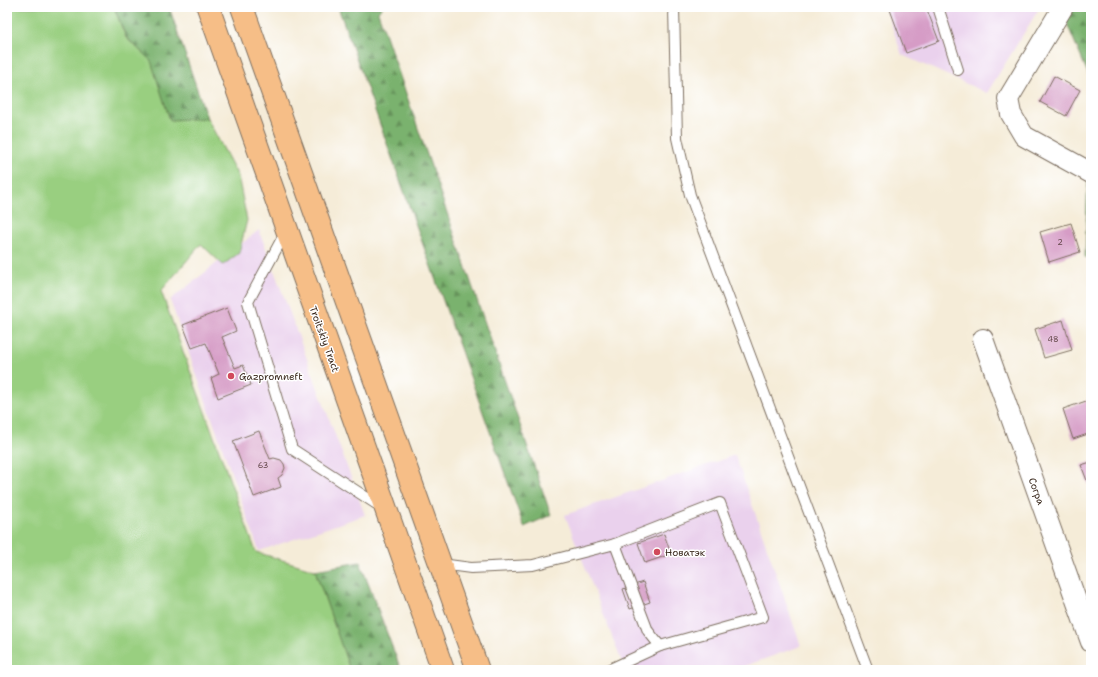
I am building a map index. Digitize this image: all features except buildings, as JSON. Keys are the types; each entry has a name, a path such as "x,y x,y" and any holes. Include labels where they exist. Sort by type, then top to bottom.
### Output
{"main road":[{"name":"Troitskiy Tract","path":"208,7 443,670"},
{"path":"242,7 478,670"}],"street":[{"path":"1063,7 1008,99 1011,114 1024,136 1091,173"},
{"name":"Согра","path":"983,340 1091,642"}],"lane":[{"path":"674,7 677,138 690,196 868,670"},
{"path":"938,7 958,70"},
{"path":"286,229 248,302 292,449 386,510"},
{"path":"440,564 471,568 533,564 615,544 720,503 763,617 660,646 608,670"},
{"path":"615,544 648,631 660,646"}],"shaded area":[{"path":"885,7 1040,7 987,93 902,55"},
{"path":"259,230 365,515 259,551 170,300"},
{"path":"735,455 801,646 733,670 625,670 565,515"}],"green space":[{"path":"7,7 114,7 126,38 151,60 170,120 207,118 238,176 247,220 239,253 223,265 201,244 161,291 256,552 315,570 350,670 7,670"},
{"path":"114,7 169,7 207,118 170,120 151,61 126,37"},
{"path":"338,7 383,7 378,12 551,515 524,527"},
{"path":"1060,7 1091,7 1091,81"},
{"path":"1091,86 1091,259 1085,257"},
{"path":"360,562 401,670 350,670 315,570"}],"place":[{"name":"Gazpromneft","path":"231,376"},
{"name":"Новатэк","path":"657,552"}]}
